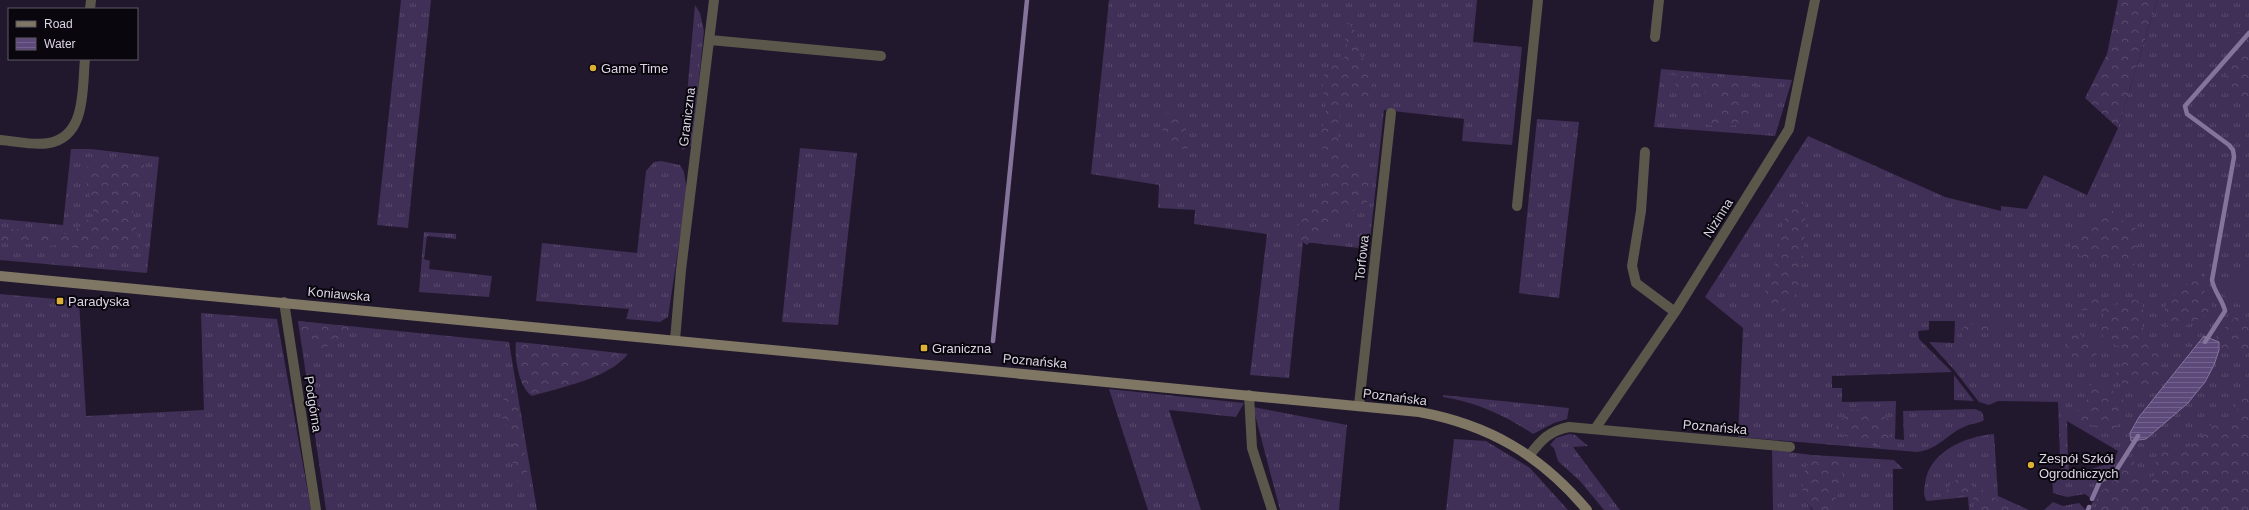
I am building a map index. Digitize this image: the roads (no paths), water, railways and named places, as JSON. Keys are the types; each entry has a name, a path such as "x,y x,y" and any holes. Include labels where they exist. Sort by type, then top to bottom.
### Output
{"main road":[{"name":"Koniawska","path":"0,276 675,340"},
{"name":"Poznańska","path":"675,340 1419,412 1458,421 1495,435 1529,456 1561,482 1587,510"}],"street":[{"name":"Graniczna","path":"675,340 681,270 714,0"},
{"path":"1516,206 1538,0"},
{"path":"1655,37 1659,0"},
{"name":"Nizinna","path":"1595,429 1674,312 1789,129 1815,0"},
{"path":"710,40 881,56"},
{"path":"0,140 45,144 56,141 68,134 79,116 85,60"},
{"name":"Torfowa","path":"1359,405 1391,113"},
{"path":"1645,152 1641,211 1632,266 1636,283 1674,312"},
{"name":"Podgórna","path":"284,302 316,510"},
{"path":"1249,395 1252,448 1272,510"},
{"name":"Poznańska","path":"1529,456 1540,441 1552,431 1569,427 1790,447"}],"water":[{"path":"2204,336 2219,342 2219,350 2214,365 2205,382 2188,403 2146,439 2131,441 2130,433 2139,417"}],"waterway":[{"path":"993,341 1027,0"},
{"path":"2205,342 2225,311 2212,280 2234,157 2233,150 2229,145 2187,114 2185,106 2249,33"},
{"path":"2092,499 2100,481 2114,474 2138,436"}],"place":[{"name":"Game Time","path":"593,68"},
{"name":"Paradyska","path":"60,301"},
{"name":"Graniczna","path":"924,348"},
{"name":"Zespół Szkół Ogrodniczych","path":"2031,465"}]}
